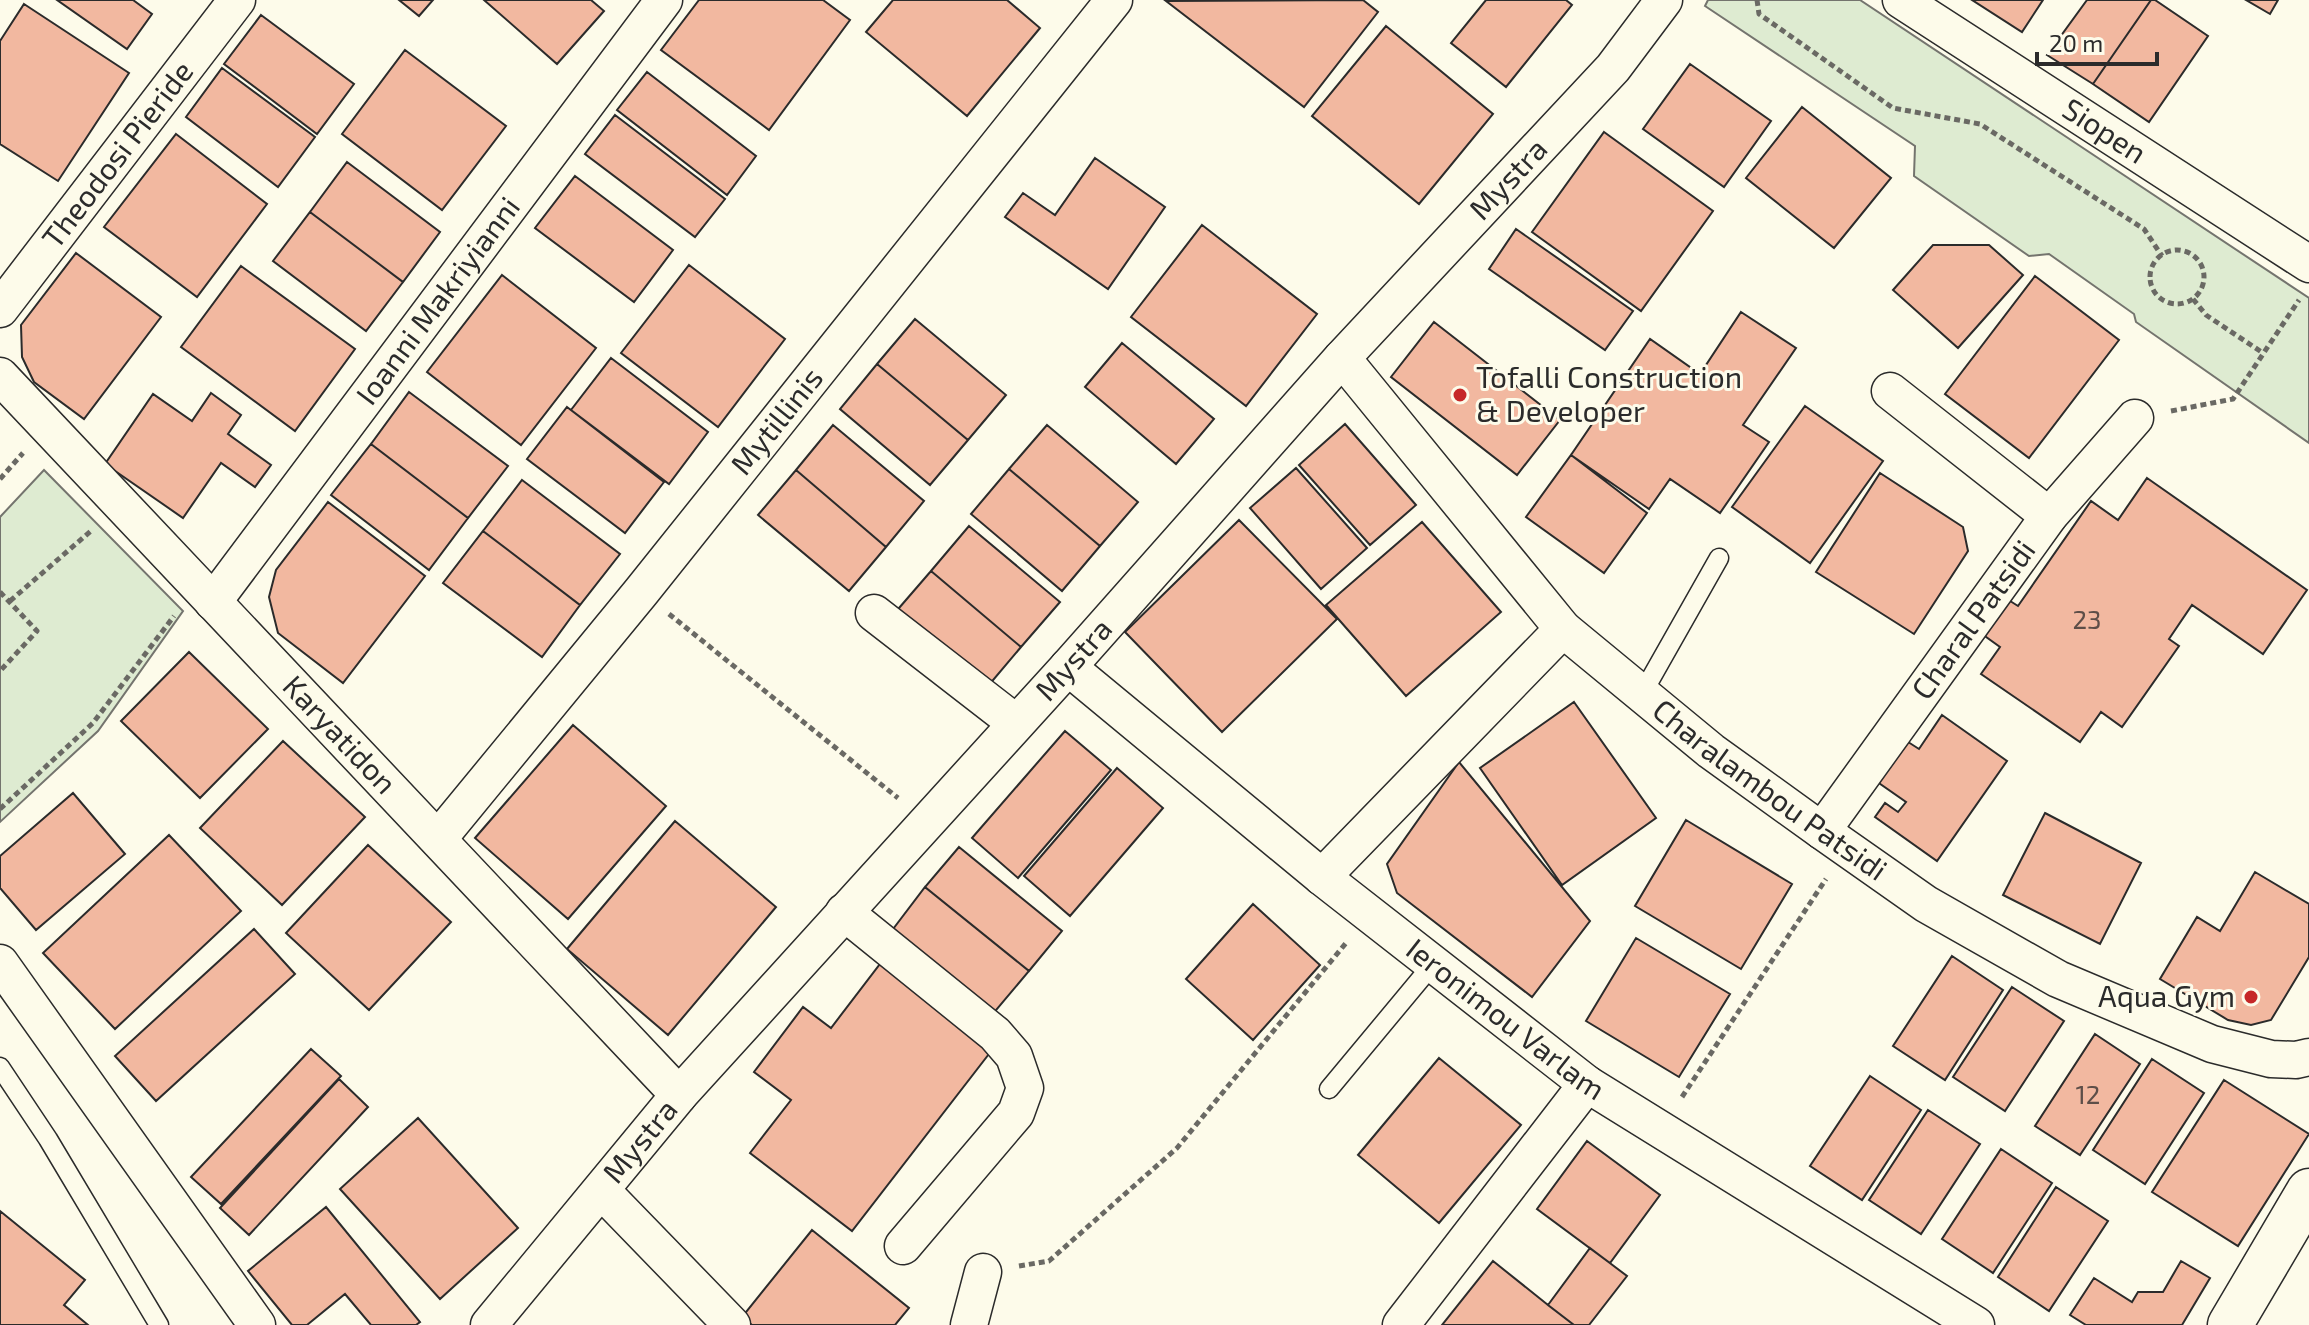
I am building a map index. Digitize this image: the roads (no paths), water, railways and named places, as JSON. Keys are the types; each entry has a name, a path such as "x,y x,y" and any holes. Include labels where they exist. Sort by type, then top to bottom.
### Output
{"main road":[{"path":"2230,1325 2309,1191"}],"street":[{"name":"Theodosi Pieride","path":"0,309 237,0"},
{"name":"Ioanni Makriyianni","path":"213,602 664,0"},
{"name":"Mystra","path":"489,1325 679,1095 1068,667 1342,358 1613,68 1664,0"},
{"name":"Siopen","path":"1901,0 2305,281"},
{"name":"Mytillinis","path":"438,839 641,592 1106,3"},
{"name":"Charalambou Patsidi","path":"1342,358 1563,629 1711,751 1834,840 1926,904 2058,979 2212,1044 2271,1059 2309,1057"},
{"name":"Karyatidon","path":"0,376 679,1095"},
{"path":"1890,391 2049,516"},
{"name":"Charal Patsidi","path":"1834,840 2049,516 2135,418"},
{"path":"874,613 1016,723"},
{"path":"1322,877 1563,629"},
{"name":"Ieronimou Varlam","path":"1068,667 1322,877 1587,1084 1976,1325"},
{"path":"844,912 995,1034 1014,1056 1025,1088 1016,1113 903,1246"},
{"path":"0,963 257,1325"},
{"path":"1401,1325 1587,1084"},
{"path":"602,1191 732,1325"},
{"path":"969,1325 983,1272"}],"lane":[{"path":"1642,694 1719,558"},
{"path":"1329,1089 1433,964"},
{"path":"0,1067 48,1139 159,1325"}],"place":[{"name":"Tofalli Construction & Developer","path":"1460,395"},
{"name":"Aqua Gym","path":"2251,997"}]}
